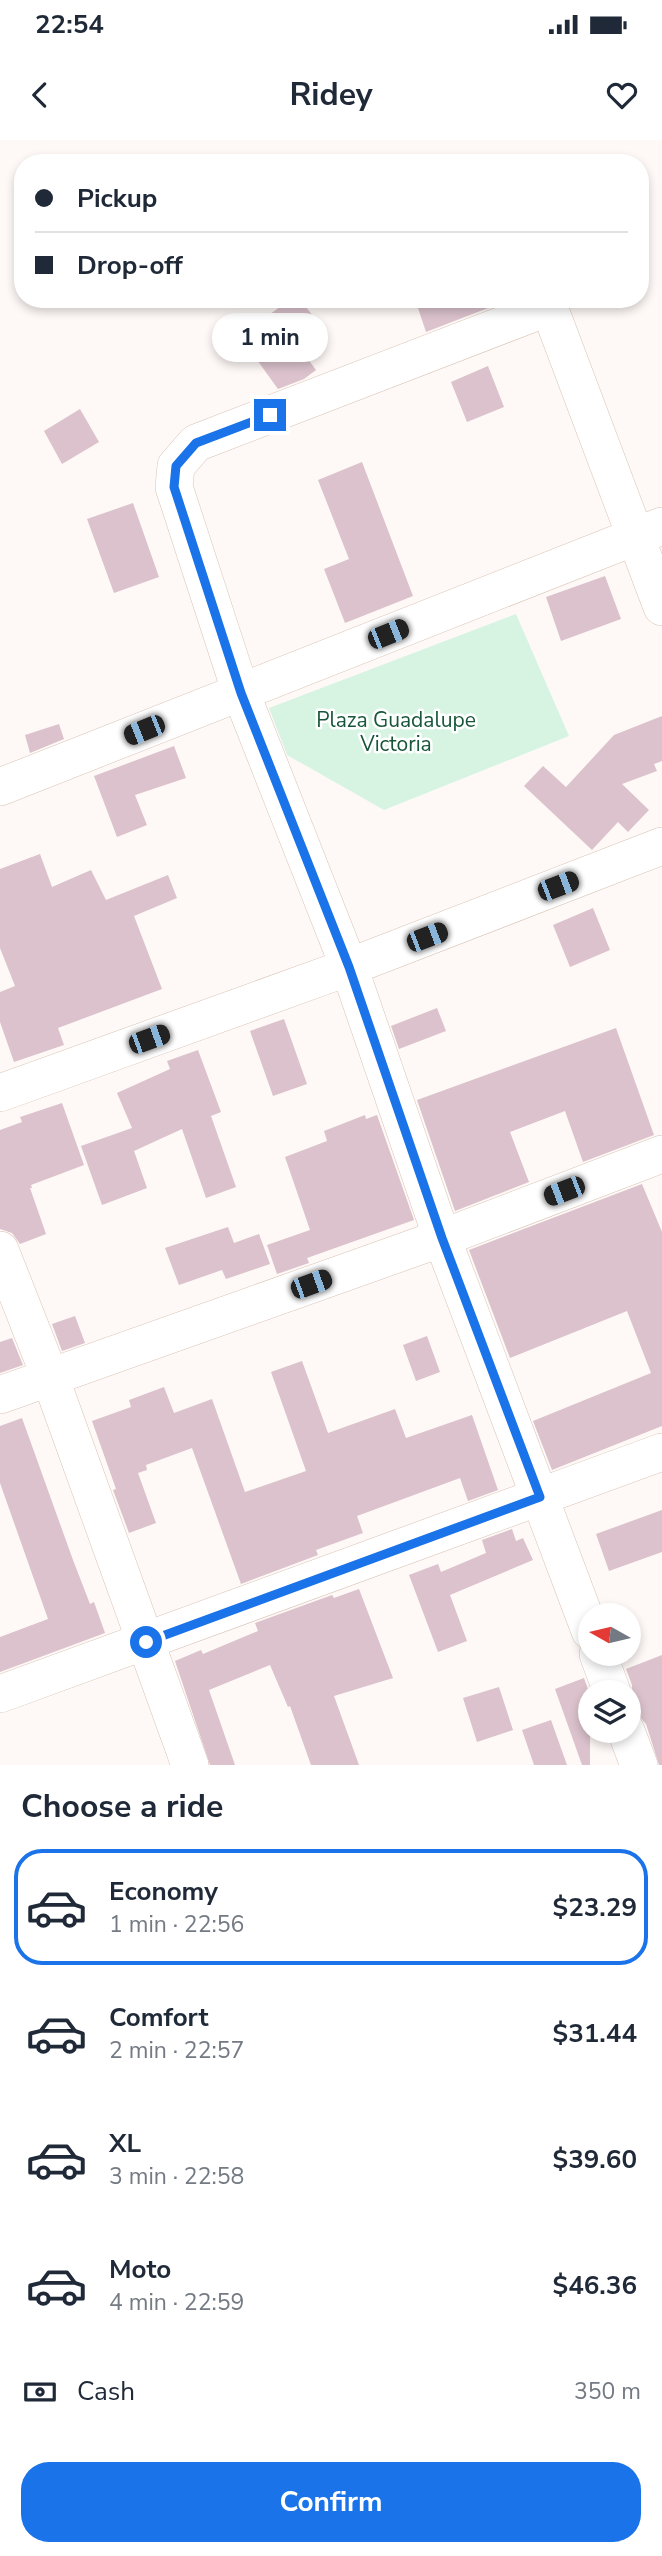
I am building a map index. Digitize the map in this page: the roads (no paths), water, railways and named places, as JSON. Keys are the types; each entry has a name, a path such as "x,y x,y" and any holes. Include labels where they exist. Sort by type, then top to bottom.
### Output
{"street":[{"path":"534,308 196,443 176,466 174,487 241,693 349,967 442,1238 580,1603"},
{"path":"549,308 648,531 662,607"},
{"path":"0,787 648,531"},
{"path":"0,1093 349,967 662,846"},
{"path":"0,1395 442,1238 662,1154"},
{"path":"0,1250 50,1377 190,1765"},
{"path":"0,1694 662,1452"},
{"path":"631,1743 639,1765"},
{"path":"646,1765 662,1759"}],"park label":[{"name":"Plaza Guadalupe Victoria","path":"396,732"}]}
